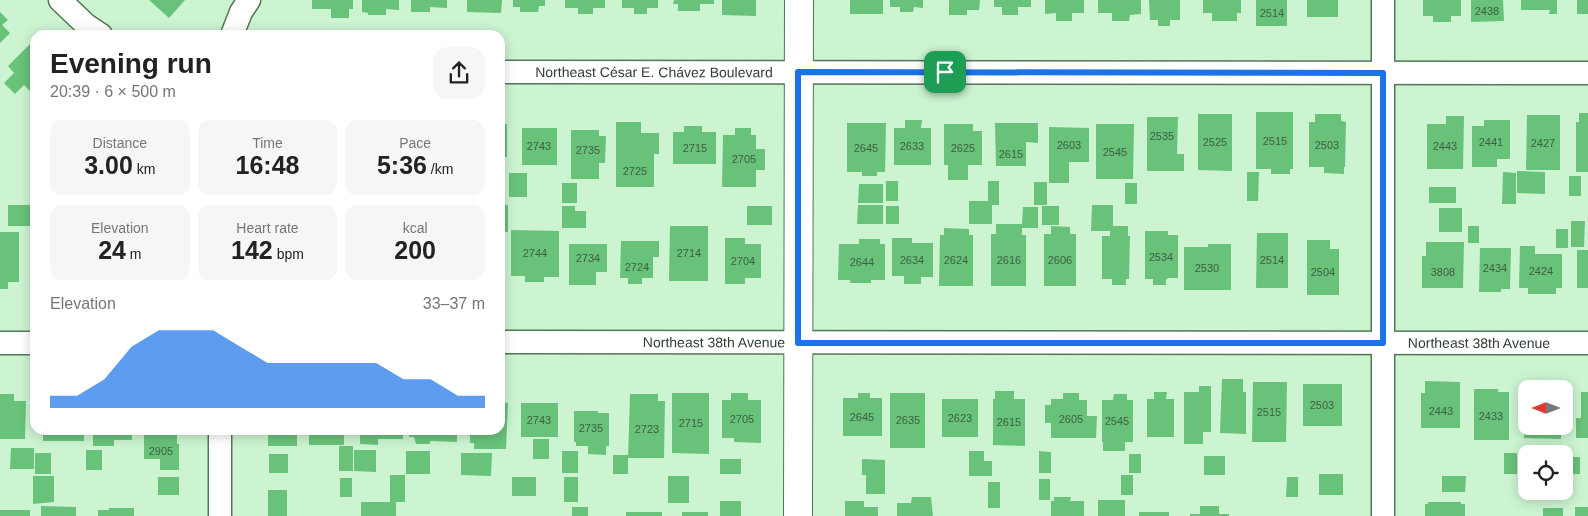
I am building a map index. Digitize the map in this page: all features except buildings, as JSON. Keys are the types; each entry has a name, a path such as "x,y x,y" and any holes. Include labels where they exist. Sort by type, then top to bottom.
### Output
{"street":[{"path":"60,0 94,30"},
{"path":"234,30 241,12 249,0"},
{"path":"798,516 799,0"},
{"path":"1383,0 1383,516"},
{"name":"Northeast César E. Chávez Boulevard","path":"505,72 1588,73"},
{"name":"Northeast 38th Avenue","path":"505,342 1588,343"},
{"path":"0,343 30,343"},
{"path":"220,435 220,516"}],"route":[{"path":"798,72 945,72 1383,73 1383,343 798,343 798,72"}]}
